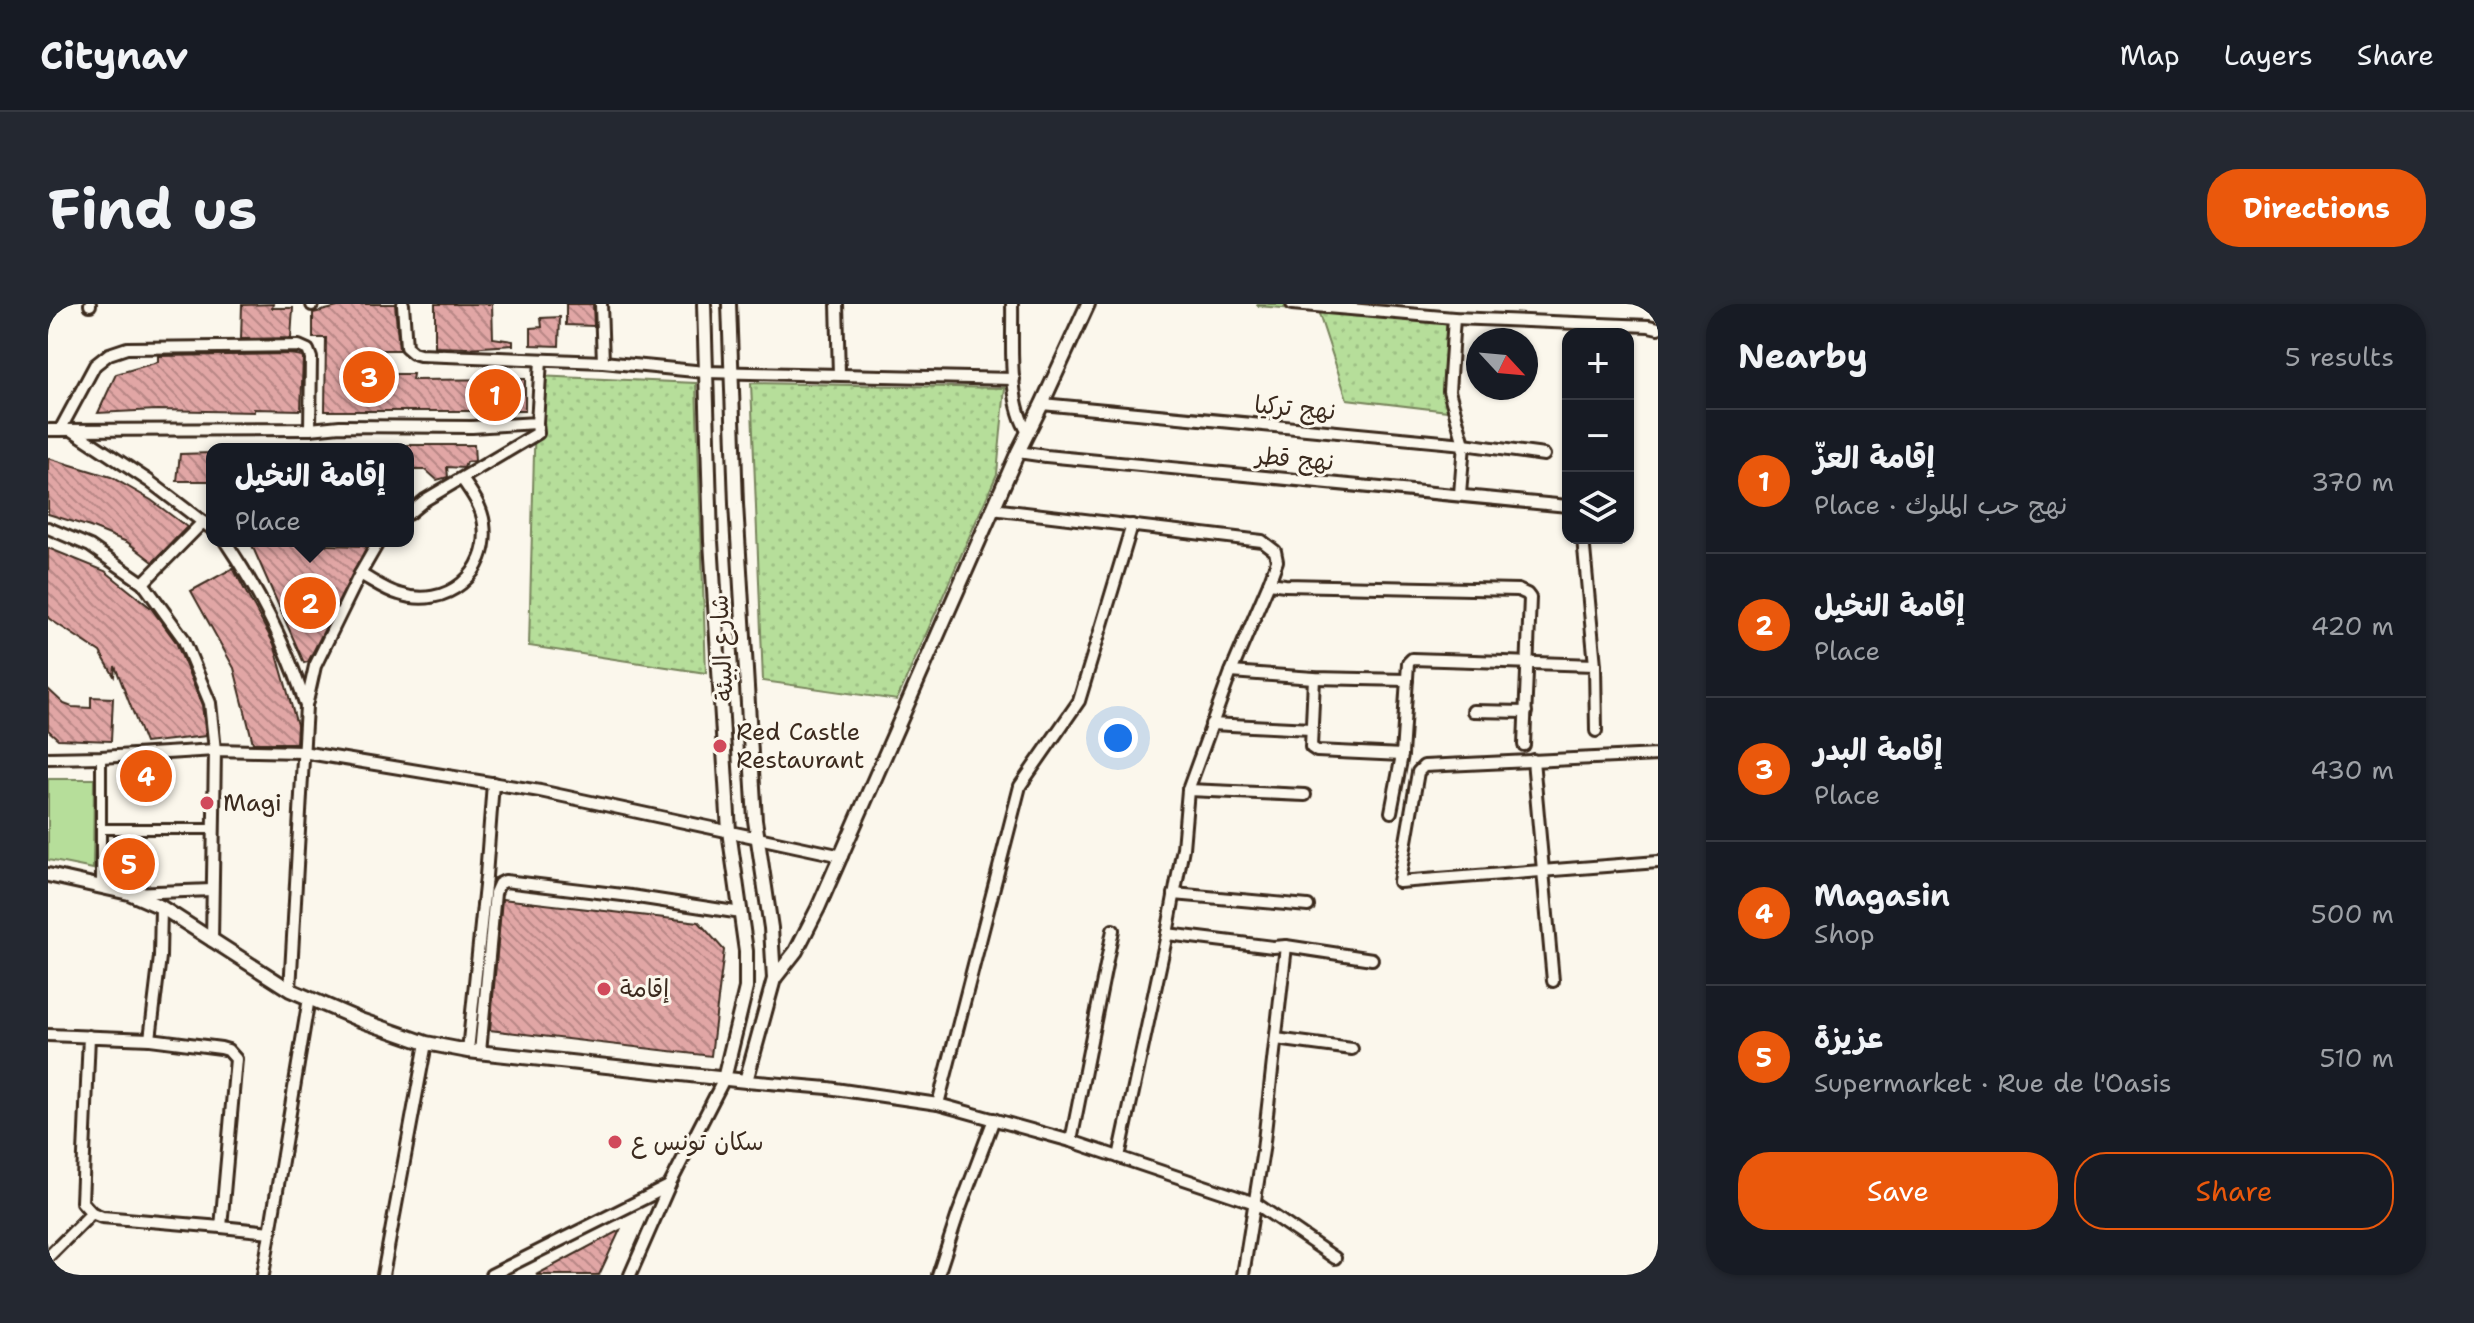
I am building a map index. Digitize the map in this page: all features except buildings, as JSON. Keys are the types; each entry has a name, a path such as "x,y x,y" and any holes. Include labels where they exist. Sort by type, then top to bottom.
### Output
{"street":[{"path":"403,304 406,347 413,353 603,362 705,372 1014,379"},
{"path":"601,304 603,362"},
{"name":"شارع البيئة","path":"704,304 712,556 729,831 746,951 746,988 724,1079"},
{"name":"شارع البيئة","path":"729,304 736,504 756,836 771,928 774,979 746,1081"},
{"path":"837,304 839,374"},
{"path":"1012,304 1014,379 1019,413 1028,432"},
{"path":"774,979 796,951 842,856 992,509 1088,304"},
{"path":"1292,304 1454,318 1658,328"},
{"path":"1454,318 1449,391 1464,444 1460,494"},
{"path":"66,430 95,365 109,354 127,348 230,346 299,346 308,350 311,358 310,429"},
{"path":"414,509 538,433 541,360"},
{"name":"نهج تركيا","path":"1042,404 1464,444 1544,455"},
{"path":"48,430 472,427 537,423"},
{"path":"66,430 149,481 206,524"},
{"name":"نهج قطر","path":"1018,452 1562,505"},
{"path":"360,574 401,595 417,597 433,597 454,589 469,578 480,560 484,523 476,500 462,479"},
{"path":"992,509 1262,541 1275,551 1277,561 1231,672 1188,790 1183,848 1167,934 1119,1157"},
{"path":"938,1104 1020,786 1079,701 1132,525"},
{"path":"143,583 206,527"},
{"path":"48,528 90,546 143,583 183,638 197,670 210,703 215,750 212,941"},
{"path":"1584,544 1595,665 1596,731"},
{"path":"229,547 253,581 275,626 294,666 306,706"},
{"path":"290,990 306,706 315,666 376,547"},
{"path":"1269,583 1522,592 1530,598 1524,745"},
{"path":"1391,812 1402,755 1408,663 1412,659 1595,665"},
{"path":"1231,672 1407,680"},
{"path":"1314,678 1311,747 1317,751 1402,755"},
{"path":"1473,711 1526,712"},
{"path":"1211,724 1311,729"},
{"path":"48,758 215,750 302,752 493,783 842,856"},
{"path":"1658,755 1424,766 1420,768 1399,882 1658,862"},
{"path":"101,757 101,886"},
{"path":"1533,760 1553,981"},
{"path":"474,1052 493,783"},
{"path":"1188,790 1305,795"},
{"path":"101,829 213,829"},
{"path":"54,876 129,893 161,907 290,990 360,1020 426,1043 474,1052 828,1088 938,1104 1071,1141 1255,1203 1335,1258"},
{"path":"474,1052 495,893 499,884 505,881 631,896 741,913"},
{"path":"129,893 212,890"},
{"path":"1174,894 1308,906"},
{"path":"150,1039 160,957 161,907"},
{"path":"1071,1141 1113,930"},
{"path":"1167,934 1286,946 1372,959"},
{"path":"1243,1275 1255,1203 1286,946"},
{"path":"263,1275 309,998"},
{"path":"48,1035 150,1039 228,1050 236,1059 221,1227"},
{"path":"89,1036 82,1202 92,1213 102,1217 271,1232"},
{"path":"1276,1039 1352,1049"},
{"path":"383,1275 426,1043"},
{"path":"630,1275 669,1186 724,1079"},
{"path":"938,1275 994,1119"},
{"path":"491,1275 669,1186"},
{"path":"48,1257 92,1213"}],"green space":[{"path":"1257,304 1362,304 1447,311 1443,384 1448,411 1347,399 1318,311"},
{"path":"536,376 696,383 706,673 529,646"},
{"path":"751,383 1005,388 997,474 897,700 763,681"},
{"path":"48,779 94,779 93,869 48,860"}],"place":[{"name":"إقامة البدر","path":"369,377"},
{"name":"إقامة العزّ","path":"495,395"},
{"name":"إقامة النخيل","path":"310,603"},
{"name":"Red Castle Restaurant","path":"720,746"},
{"name":"Magasin","path":"146,776"},
{"name":"Magi","path":"207,803"},
{"name":"عزيزة","path":"129,864"},
{"name":"إقامة","path":"604,989"},
{"name":"سكان تونس ع","path":"615,1142"}]}
